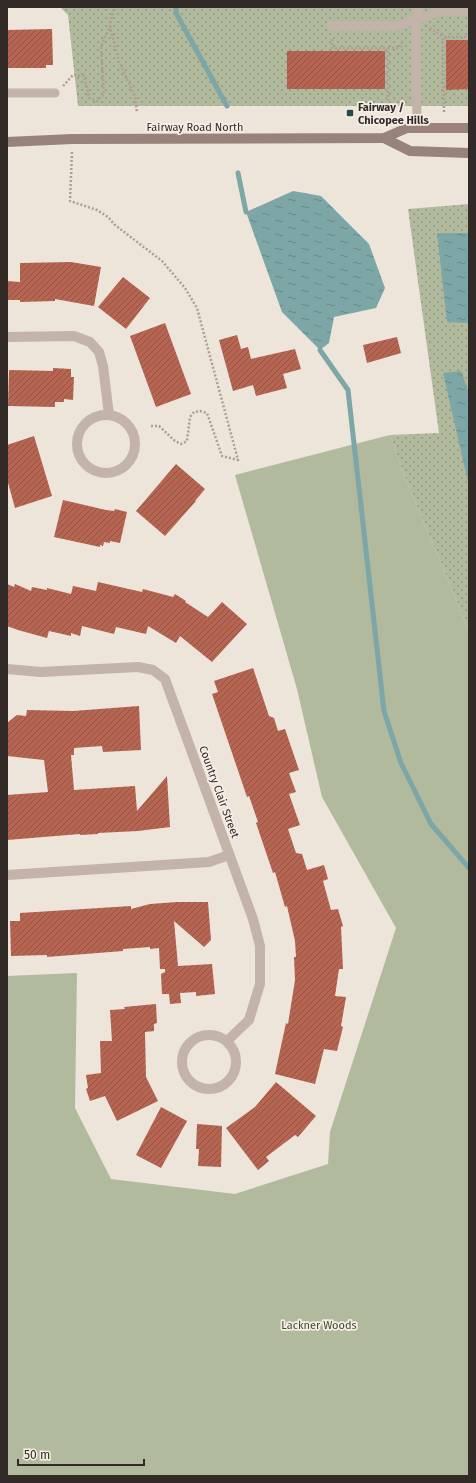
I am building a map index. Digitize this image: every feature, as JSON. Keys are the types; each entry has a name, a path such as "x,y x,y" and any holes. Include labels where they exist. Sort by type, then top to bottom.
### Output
{"main road":[{"name":"Fairway Road North","path":"7,142 72,139 384,138 407,128 469,128"},
{"name":"Fairway Road North","path":"384,138 410,151 469,154"}],"street":[{"path":"7,336 74,336 90,342 99,352 101,359 109,415"},
{"path":"98,415 109,415 123,420 130,427 134,436 135,446 133,456 122,468 113,472 102,473 93,470 80,456 77,446 78,436 82,427 89,420 98,415"},
{"name":"Country Clair Street","path":"7,669 41,672 138,667 153,670 166,679 229,854 209,862 7,875"},
{"path":"228,1041 249,1020 260,984 260,946 253,919 229,854"},
{"path":"209,1034 219,1036 228,1041 234,1049 236,1070 228,1082 222,1086 212,1089 201,1088 189,1081 182,1070 181,1063 182,1054 190,1041 199,1036 209,1034"}],"lane":[{"path":"417,128 416,19 418,7"},
{"path":"332,26 397,26 442,11 469,11"},
{"path":"7,93 55,92"}],"path":[{"path":"55,92 73,75 84,76 89,98 97,101 104,94 101,46 110,26 114,7"},
{"path":"110,26 119,62 135,96 137,113"},
{"path":"430,28 443,38 469,37"},
{"path":"443,38 444,112"},
{"path":"332,48 399,48 404,40"},
{"path":"388,48 388,112"},
{"path":"72,139 70,201 96,210 108,217 115,225 162,261 185,288 197,308 238,460 222,456 207,413 200,410 194,412 190,417 187,441 181,444 175,441 159,426 151,426"}],"green space":[{"path":"60,7 469,7 469,106 78,106 68,15"},
{"path":"469,204 469,630 405,477 390,435 439,433 408,209"},
{"name":"Lackner Woods","path":"390,435 405,477 469,630 469,1476 7,1476 7,976 77,973 75,1108 111,1179 235,1194 328,1164 330,1132 396,928 322,797 297,689 235,475"}],"water":[{"path":"293,191 321,196 369,244 385,288 376,308 334,317 329,343 320,350 282,312 246,212"},
{"path":"437,233 469,233 469,323 447,322"},
{"path":"461,371 469,393 469,486 443,373"}],"building":[{"path":"52,29 53,65 46,65 46,68 7,68 7,30"},
{"path":"446,40 469,40 469,89 446,90"},
{"path":"287,51 385,51 385,89 287,89"},
{"path":"71,262 101,267 94,306 55,299 55,301 20,302 20,300 7,300 7,281 20,282 20,263"},
{"path":"123,277 150,298 126,329 98,307"},
{"path":"165,323 191,394 156,407 130,336"},
{"path":"237,335 241,349 248,347 251,359 295,349 301,369 283,374 287,388 256,396 253,385 233,391 219,340"},
{"path":"397,337 401,353 367,363 363,345"},
{"path":"53,368 71,369 71,377 74,377 73,400 64,399 64,402 55,402 55,407 8,406 9,370 53,371"},
{"path":"34,436 52,496 15,508 7,479 7,445"},
{"path":"176,464 205,489 165,536 136,511"},
{"path":"63,500 106,510 114,511 115,509 127,512 120,543 110,541 110,543 104,542 103,546 100,545 100,547 54,537"},
{"path":"98,582 142,592 143,589 173,597 175,594 208,617 222,602 247,624 212,662 180,636 176,643 148,626 146,634 116,627 114,634 82,626 80,636 71,633 71,636 49,631 47,638 7,626 7,584 14,587 15,584 31,591 32,587 47,590 47,588 71,594 73,586 96,591"},
{"path":"253,668 269,716 274,718 278,731 285,729 299,770 289,773 296,792 289,794 300,825 288,829 296,853 302,854 307,870 324,865 328,879 323,881 331,910 338,909 343,926 341,927 343,969 339,969 335,996 346,997 341,1026 343,1027 337,1051 324,1049 315,1084 275,1074 286,1023 288,1024 295,980 295,941 287,906 285,907 275,872 273,873 256,823 258,822 249,796 247,797 212,694 218,692 214,681"},
{"path":"139,706 141,750 103,752 102,746 74,748 74,755 71,755 74,790 135,786 137,811 167,776 170,827 138,831 7,840 7,795 48,792 44,760 7,756 7,723 17,715 26,716 27,710 73,711"},
{"path":"208,902 211,940 204,947 174,921 178,966 212,964 215,994 196,996 196,992 180,993 181,1003 170,1004 169,994 162,994 161,974 165,972 165,969 160,969 159,948 150,949 150,947 123,949 123,951 47,957 47,955 11,956 10,921 20,921 20,913 131,906 131,909 150,904"},
{"path":"156,1004 157,1023 154,1024 154,1031 145,1032 146,1077 158,1101 117,1121 105,1096 90,1101 86,1089 88,1088 86,1075 101,1073 100,1041 112,1041 110,1010"},
{"path":"276,1082 316,1116 298,1137 295,1135 266,1157 269,1161 258,1170 226,1128 255,1107"},
{"path":"161,1107 187,1121 161,1168 136,1155"},
{"path":"197,1124 222,1126 221,1167 198,1166 199,1149 196,1149"}],"waterway":[{"path":"176,7 176,13 227,106"},
{"path":"238,173 246,212"},
{"path":"320,350 348,390 384,711 401,763 431,824 469,868"}],"place":[{"name":"Fairway / Chicopee Hills","path":"350,113"}]}
